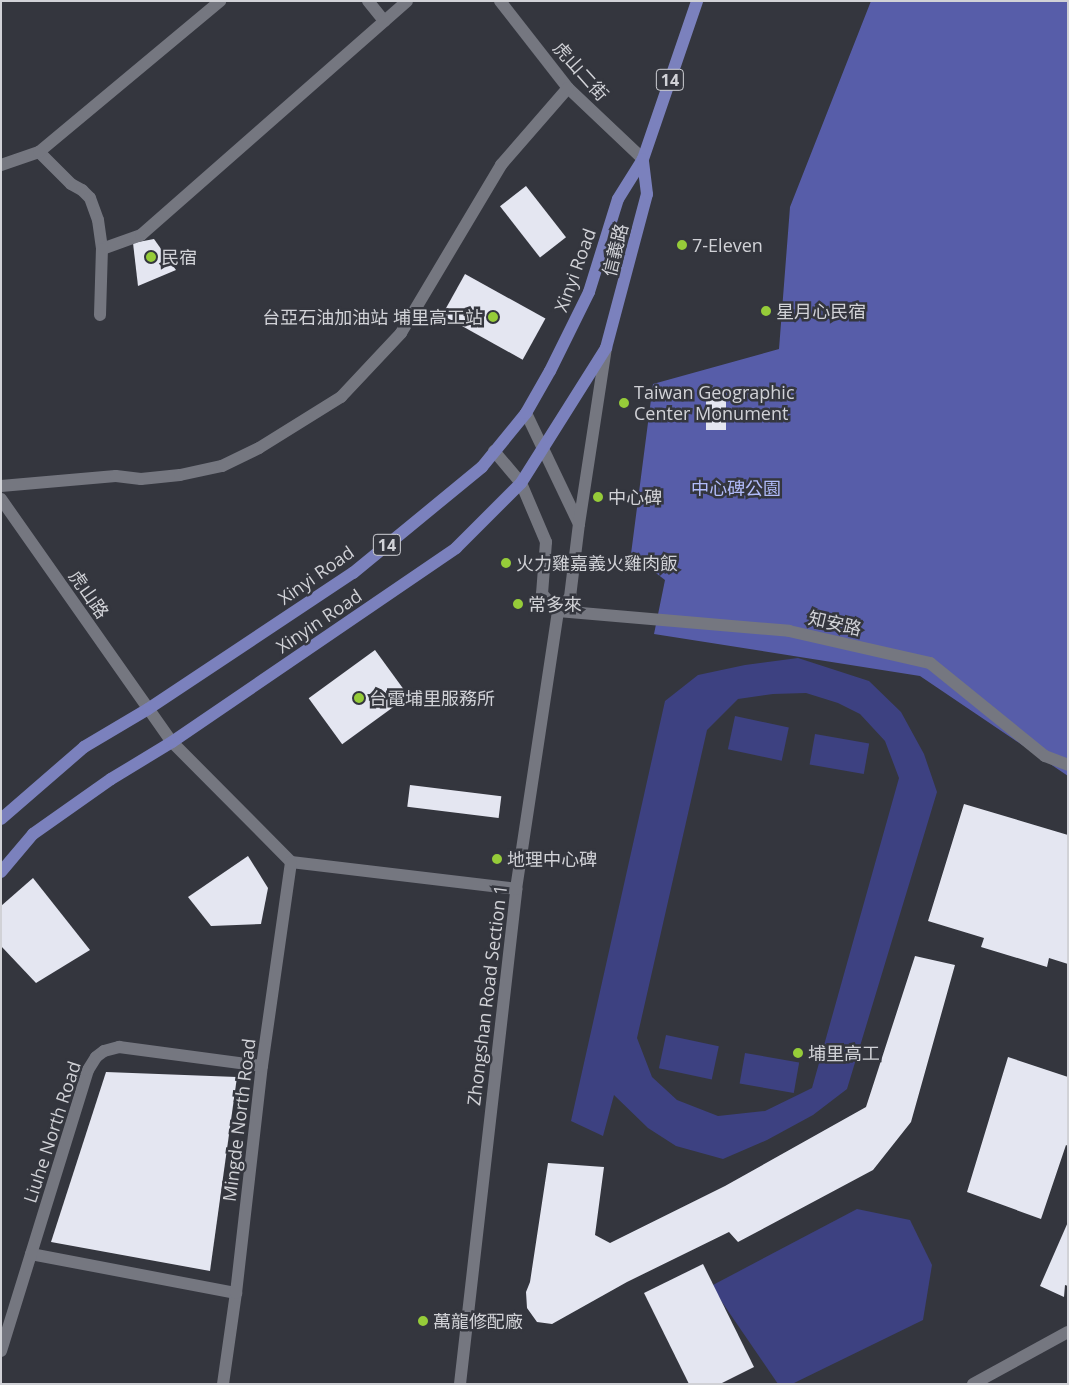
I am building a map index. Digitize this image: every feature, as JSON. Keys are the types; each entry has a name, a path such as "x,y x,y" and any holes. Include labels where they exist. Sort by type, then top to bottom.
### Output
{"main road":[{"name":"14","path":"643,158 697,1"},
{"name":"信義路","path":"606,348 647,194 643,158"},
{"name":"Xinyi Road","path":"1,819 84,747 148,709 353,573 482,467 526,414 550,371 589,292 618,199 643,158"},
{"name":"Xinyin Road","path":"1,872 33,834 111,779 172,742 456,548 521,483 606,348"}],"street":[{"path":"1,165 39,152 220,1"},
{"path":"368,1 384,21"},
{"path":"102,249 141,235 407,1"},
{"name":"虎山二街","path":"500,1 568,88 643,158"},
{"path":"1,486 116,476 141,479 180,476 222,466 259,448 342,398 401,333 501,165 568,88"},
{"path":"39,152 71,184 82,190 90,198 98,220 102,249 100,315"},
{"name":"Zhongshan Road Section 1","path":"460,1384 516,889 558,611 570,597 579,524 606,348"},
{"path":"526,414 579,524"},
{"path":"494,452 521,483 546,542 542,594 558,611"},
{"name":"虎山路","path":"1,499 148,709"},
{"name":"知安路","path":"558,611 789,631 930,663 1045,756 1068,765"},
{"path":"148,709 172,742 291,862 516,889"},
{"name":"Mingde North Road","path":"223,1384 236,1293 262,1066 291,862"},
{"name":"Liuhe North Road","path":"1,1351 88,1070 96,1057 104,1051 119,1047 262,1066"},
{"path":"31,1254 236,1293"},
{"path":"973,1384 1068,1332"}],"shaded area":[{"path":"798,658 869,681 901,712 924,754 937,792 847,1089 813,1115 767,1140 723,1159 676,1146 648,1128 614,1095 603,1136 571,1121 665,701 698,675 745,665","holes":["806,693 838,703 860,714 885,741 899,778 812,1088 765,1111 718,1116 677,1100 652,1077 637,1038 707,730 738,699 773,694"]},
{"path":"735,716 789,727 782,761 728,749"},
{"path":"815,734 869,744 864,774 810,765"},
{"path":"666,1035 719,1046 712,1079 659,1068"},
{"path":"745,1053 799,1063 794,1093 740,1084"},
{"path":"857,1209 910,1220 932,1265 923,1320 792,1384 778,1384 711,1286"}],"green space":[{"name":"中心碑公園","path":"871,1 1068,1 1068,776 920,676 654,634 665,580 631,554 653,384 779,349 790,207"}],"building":[{"path":"526,186 566,237 540,258 500,206"},
{"name":"民宿","path":"154,239 176,270 138,286 133,243"},
{"name":"台亞石油加油站 埔里高工站","path":"465,274 545,319 523,360 442,315"},
{"path":"706,394 726,394 726,430 706,430"},
{"name":"台電埔里服務所","path":"375,650 409,696 342,744 309,698"},
{"path":"410,785 501,796 499,818 407,807"},
{"path":"964,804 1068,835 1068,964 1049,958 1047,967 981,947 984,938 928,921"},
{"path":"248,856 268,888 261,924 211,926 188,897"},
{"path":"33,878 90,950 36,983 1,946 1,906"},
{"path":"915,956 955,965 911,1122 873,1170 738,1242 729,1232 627,1282 552,1324 537,1322 527,1308 526,1292 530,1282 548,1163 604,1167 595,1235 610,1243 725,1186 866,1107"},
{"path":"1008,1057 1068,1077 1068,1146 1066,1145 1041,1219 967,1192"},
{"path":"106,1072 237,1077 210,1271 51,1242"},
{"path":"1068,1222 1068,1286 1065,1285 1064,1297 1040,1286"},
{"path":"703,1264 754,1367 720,1384 689,1384 644,1293"}],"place":[{"name":"7-Eleven","path":"682,245"},
{"name":"民宿","path":"151,257"},
{"name":"星月心民宿","path":"766,311"},
{"name":"台亞石油加油站 埔里高工站","path":"493,317"},
{"name":"Taiwan Geographic Center Monument","path":"624,403"},
{"name":"中心碑","path":"598,497"},
{"name":"火力雞嘉義火雞肉飯","path":"506,563"},
{"name":"常多來","path":"518,604"},
{"name":"台電埔里服務所","path":"359,698"},
{"name":"地理中心碑","path":"497,859"},
{"name":"埔里高工","path":"798,1053"},
{"name":"萬龍修配廠","path":"423,1321"}]}
